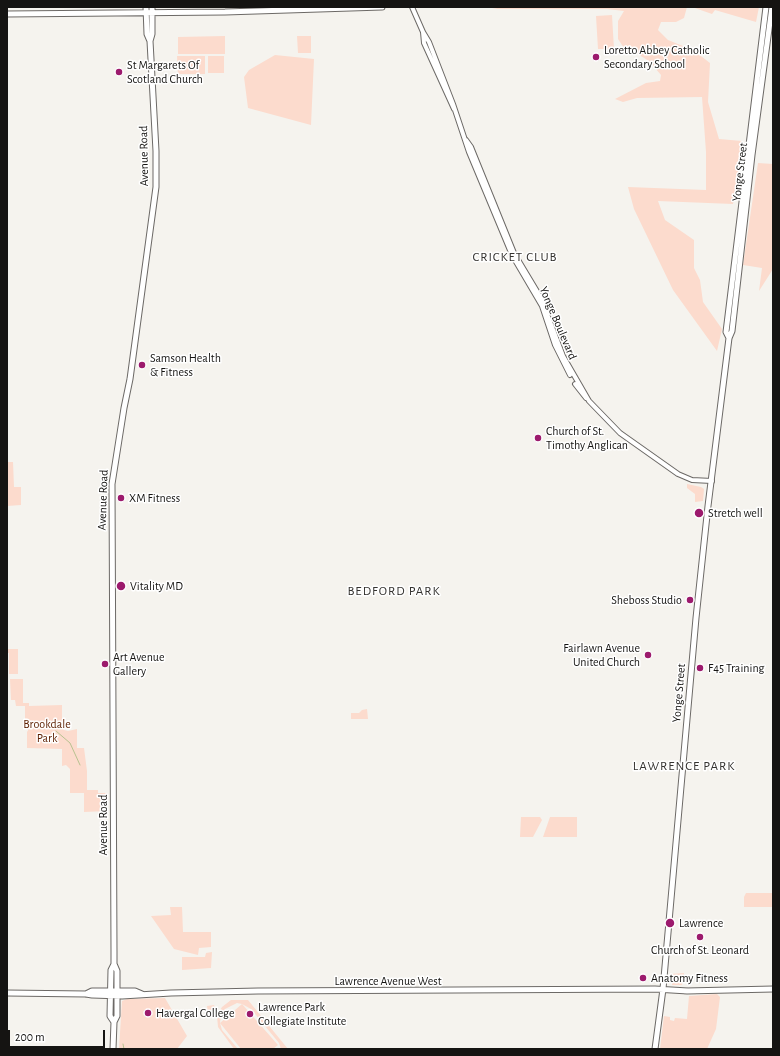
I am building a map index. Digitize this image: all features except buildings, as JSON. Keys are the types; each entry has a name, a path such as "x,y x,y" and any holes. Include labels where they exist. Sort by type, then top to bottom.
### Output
{"main road":[{"path":"7,14 149,10 382,7"},
{"name":"Yonge Street","path":"729,338 726,332 766,7"},
{"name":"Yonge Street","path":"654,1049 663,991 696,618 729,338 732,331 772,7"},
{"name":"Avenue Road","path":"113,1049 114,1022 117,1016 117,971 114,964 112,484 124,408 131,375 156,187 156,151 150,41 152,34 149,10"},
{"name":"Avenue Road","path":"114,964 111,970 110,1016 114,1022"},
{"name":"Lawrence Avenue West","path":"7,993 111,993 135,996 142,994 250,992 688,991 773,989"}],"street":[{"name":"Yonge Boulevard","path":"412,7 429,42 466,140 471,147 514,253 541,298 563,356 575,380 589,401 620,433 678,474 692,480 712,480"}],"green space":[{"path":"503,7 687,7 684,18 676,22 661,22 658,30 668,40 693,50 710,63 708,102 719,139 742,141 741,156 733,204 658,201 665,220 694,240 694,268 700,280 703,302 722,329 717,351 673,290 634,209 628,187 706,190 706,152 702,97 637,98 623,102 615,99 646,83 660,81 661,75 649,61 636,53 626,51 618,39 618,21 624,11 607,9 492,9"},
{"path":"692,7 759,7 756,22 715,10 712,14"},
{"path":"612,15 614,49 598,49 596,16"},
{"path":"225,36 225,54 178,54 178,37"},
{"path":"297,36 311,36 311,53 298,53"},
{"path":"275,55 314,59 311,125 248,108 244,77 249,70"},
{"path":"177,56 205,56 205,74 178,74"},
{"path":"208,56 224,56 224,73 208,73"},
{"path":"758,163 773,164 773,269 759,291 762,268 743,265"},
{"path":"7,462 13,462 14,487 21,487 21,505 7,506"},
{"path":"687,484 704,489 703,501 695,502 695,494 687,488"},
{"path":"7,649 18,649 18,674 9,674 9,653 7,653"},
{"name":"Brookdale Park","path":"10,679 23,679 23,703 29,703 29,706 62,705 62,723 64,725 64,730 68,731 77,729 77,748 84,748 87,771 87,790 98,790 98,793 107,793 107,811 84,812 84,793 70,793 70,769 66,765 62,766 62,749 27,748 27,732 30,727 25,723 25,706 16,706 15,700 11,700"},
{"path":"367,709 368,719 351,719 351,713 359,713 362,710"},
{"path":"521,817 540,817 542,820 533,837 520,837"},
{"path":"550,817 577,817 577,837 543,837"},
{"path":"746,893 773,893 773,907 744,907 744,897"},
{"path":"170,907 182,907 183,932 211,932 211,947 199,948 198,955 174,949 151,916 171,915"},
{"path":"212,952 211,968 182,970 182,957 205,957 206,953"},
{"path":"684,973 682,985 672,985 673,976 670,976 670,974"},
{"path":"717,994 720,997 716,1029 707,1049 660,1049 664,1016 670,1017 670,1020 674,1021 675,1018 687,1019 689,996"},
{"name":"Havergal College","path":"165,998 187,1036 177,1049 119,1049 122,1001 127,999"},
{"path":"231,1000 248,1000 288,1049 281,1049 279,1043 251,1009 237,1003 225,1009 221,1015 220,1023 222,1030 238,1049 234,1049 218,1027 217,1016 209,1018 207,1006 214,1005 217,1015 222,1007"},
{"path":"242,1004 278,1045 273,1049 241,1049 220,1023"}],"waterway":[{"path":"56,731 70,743 80,765"},
{"path":"123,1044 124,1049"}],"place":[{"name":"Loretto Abbey Catholic Secondary School","path":"596,57"},
{"name":"St Margarets Of Scotland Church","path":"119,72"},
{"name":"Samson Health & Fitness","path":"142,365"},
{"name":"Church of St. Timothy Anglican","path":"538,438"},
{"name":"XM Fitness","path":"121,498"},
{"name":"Stretch well","path":"699,513"},
{"name":"Vitality MD","path":"121,586"},
{"name":"Sheboss Studio","path":"690,600"},
{"name":"Fairlawn Avenue United Church","path":"648,655"},
{"name":"Art Avenue Gallery","path":"105,664"},
{"name":"F45 Training","path":"700,668"},
{"name":"Lawrence","path":"670,923"},
{"name":"Church of St. Leonard","path":"700,937"},
{"name":"Anatomy Fitness","path":"643,978"},
{"name":"Havergal College","path":"148,1013"},
{"name":"Lawrence Park Collegiate Institute","path":"250,1014"}],"district":[{"name":"CRICKET CLUB","path":"515,257"},
{"name":"BEDFORD PARK","path":"394,591"},
{"name":"LAWRENCE PARK","path":"684,766"}]}
